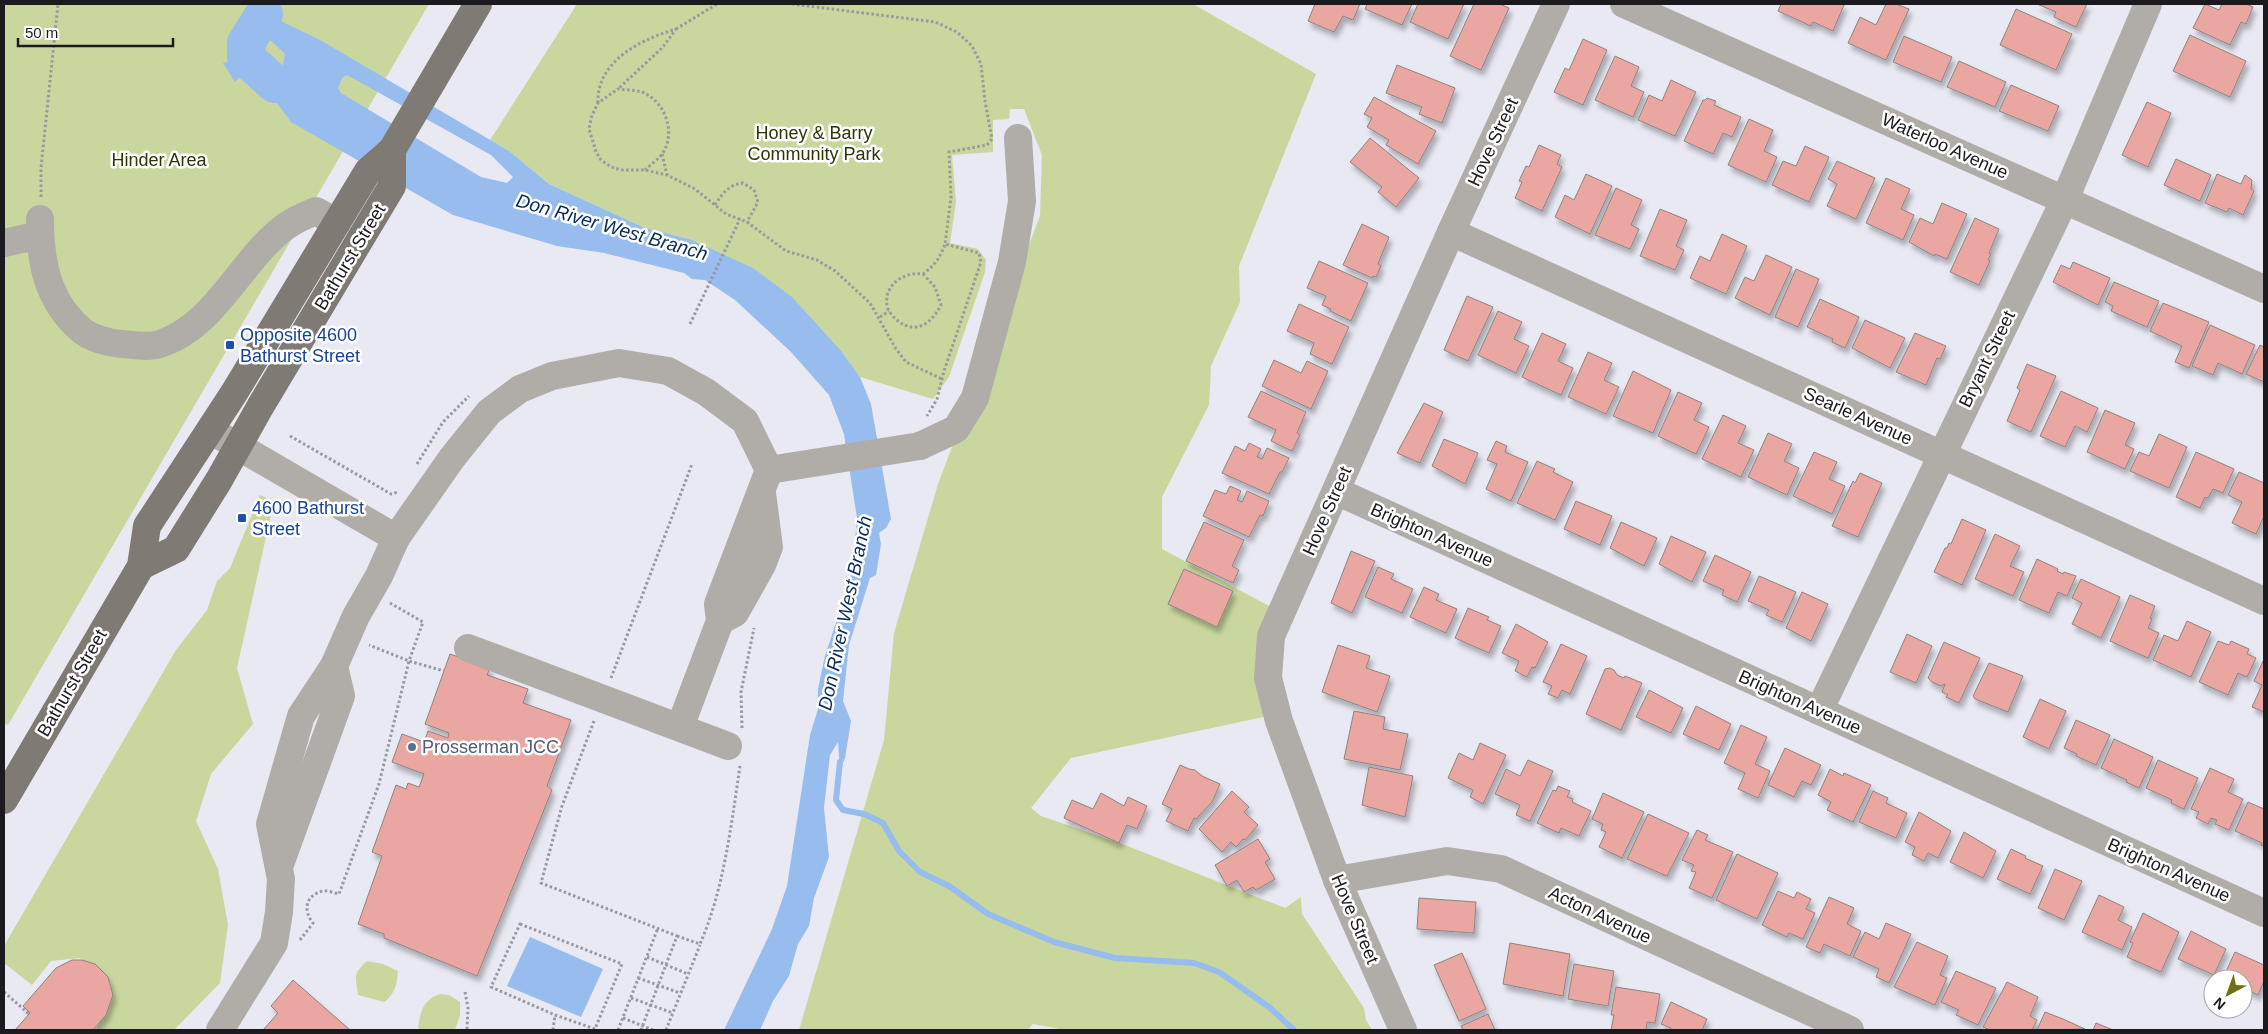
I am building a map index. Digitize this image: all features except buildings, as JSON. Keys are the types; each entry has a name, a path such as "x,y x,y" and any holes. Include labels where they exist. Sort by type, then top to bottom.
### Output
{"main road":[{"name":"Bathurst Street","path":"4,800 140,566 147,526 210,430 368,171 392,150 478,4"},
{"name":"Bathurst Street","path":"140,566 176,549 239,447 260,407 392,186 392,150"}],"street":[{"name":"Hove Street","path":"1403,1030 1337,880 1279,721 1268,678 1271,636 1451,232 1556,4"},
{"name":"Waterloo Avenue","path":"1624,4 2264,289"},
{"name":"Bryant Street","path":"1819,711 2065,199 2148,4"},
{"path":"765,479 920,446 956,429 974,398 1012,262 1022,201 1018,138"},
{"path":"4,243 40,227 48,285 60,308 72,322 84,333 101,340 140,346 158,345 188,329 210,309 270,240 286,226 316,211 337,223"},
{"name":"Searle Avenue","path":"1451,232 2264,601"},
{"path":"220,1030 274,944 279,912 281,879 279,868 341,696 334,666 347,636 396,538 452,458 489,412 520,389 552,376 619,363 668,371 706,392 746,421 765,479 769,547 762,565 736,613 720,621 680,727"},
{"path":"210,430 396,538"},
{"name":"Brighton Avenue","path":"1336,492 2264,914"},
{"path":"468,648 602,699 737,745"},
{"name":"Acton Avenue","path":"1337,880 1447,860 1501,869 1850,1030"}],"path":[{"path":"40,227 41,168 58,4"},
{"path":"717,4 676,28 656,35 632,47 620,57 607,74 598,92 598,103 592,115 589,129 596,152 611,167 634,172 645,170 667,175 695,190 726,214 747,222 786,250 817,260 835,271 862,294 880,317 896,349 906,362 942,379"},
{"path":"792,4 935,22 957,32 972,46 981,64 984,101 992,139 986,145 949,152 951,197 945,244 940,259 923,274"},
{"path":"598,103 618,89 663,47 676,28"},
{"path":"618,89 640,92 652,98 661,107 669,124 669,139 662,154 645,170"},
{"path":"662,154 667,175"},
{"path":"715,205 732,185 742,183 754,190 758,202 747,222"},
{"path":"690,324 740,219"},
{"path":"925,419 937,399 981,262 979,253 945,244"},
{"path":"908,273 923,274 935,287 941,305 935,318 924,325 915,328 905,326 889,311 887,306 889,293 900,277 908,273"},
{"path":"880,317 889,311"},
{"path":"414,467 442,422 474,391"},
{"path":"290,436 391,494 400,491 403,487"},
{"path":"692,464 562,806 541,882 700,944"},
{"path":"296,944 313,923 307,915 306,904 311,897 324,891 339,894 378,784 409,661 423,622 370,592"},
{"path":"666,1030 707,928 724,864 730,832 741,692 754,626"},
{"path":"347,636 409,661 444,671"},
{"path":"520,924 622,964 596,1029 555,1015 491,988 520,924"},
{"path":"618,1030 658,928"},
{"path":"642,1028 677,936"},
{"path":"646,957 688,974"},
{"path":"638,978 680,993"},
{"path":"4,992 29,1014"},
{"path":"465,992 468,1008 467,1030"},
{"path":"631,998 673,1013"},
{"path":"554,1030 555,1015"},
{"path":"623,1018 642,1028 653,1030"}],"green space":[{"name":"Hinder Area","path":"4,4 429,4 8,725 4,723"},
{"name":"Honey & Barry Community Park","path":"577,4 1193,4 1316,74 1239,266 1240,302 1211,366 1209,405 1162,497 1162,549 1273,608 1268,716 1071,758 1031,808 1041,816 1125,845 1285,908 1301,897 1302,914 1364,1008 1366,1020 1372,1030 1065,1030 1033,1024 1028,1030 799,1030 884,740 894,633 938,484 1040,216 1042,155 1024,109 1010,109 1009,119 993,120 993,152 952,155 956,202 950,243 978,249 986,260 985,272 949,377 933,399 860,377 842,352 689,239 645,228 549,184 509,151 490,140"},
{"path":"260,495 274,501 237,668 253,724 211,774 196,821 218,869 228,925 220,983 174,1030 96,1030 111,996 107,976 80,958 51,961 32,985 4,963 4,946 176,650 207,610 217,581 230,568"},
{"path":"367,961 383,964 398,971 395,988 391,996 384,1002 358,995 356,976"},
{"path":"440,994 449,995 460,1002 460,1015 455,1030 420,1030 418,1027 424,1006 434,996"}],"water":[{"name":"Don River West Branch","path":"253,4 268,4 281,21 320,40 509,151 549,184 645,228 689,239 753,268 792,297 842,352 860,377 871,404 891,519 886,528 879,533 881,544 876,575 870,578 849,645 843,701 851,721 845,758 840,770 838,742 830,755 824,808 829,857 814,898 809,926 798,944 789,976 773,1001 760,1030 724,1030 772,929 787,886 810,735 818,709 818,689 825,656 852,574 857,518 844,434 829,395 791,352 735,300 705,280 692,279 684,273 604,253 557,246 453,215 291,122 252,69 246,70 235,82 223,63 233,61 241,44 251,49 275,70 283,65 285,54 247,18 258,20","holes":["347,75 491,155 513,177 507,183 481,177 341,93 338,88 342,78"]},
{"path":"530,937 603,969 581,1017 507,986"}],"waterway":[{"path":"264,14 246,43 246,58 275,84"},
{"path":"840,762 836,800 843,810 864,814 883,823 899,851 920,872 949,886 988,914 1054,942 1115,958 1194,963 1219,972 1269,1007 1294,1030"}],"place":[{"name":"Opposite 4600 Bathurst Street","path":"230,345"},
{"name":"4600 Bathurst Street","path":"242,518"},
{"name":"Prosserman JCC","path":"412,747"}]}
